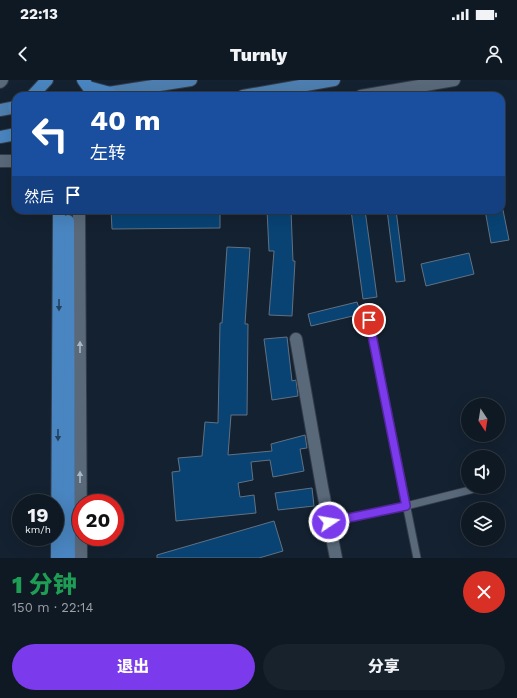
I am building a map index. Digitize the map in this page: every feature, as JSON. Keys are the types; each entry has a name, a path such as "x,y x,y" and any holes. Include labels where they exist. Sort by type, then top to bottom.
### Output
{"highway":[{"path":"36,92 47,80"},
{"path":"82,80 88,87 106,92"},
{"path":"0,137 12,135"},
{"path":"57,558 59,214"},
{"path":"68,214 69,558"}],"main road":[{"path":"116,92 191,80"},
{"path":"266,92 328,81"},
{"path":"0,110 12,108"}],"street":[{"path":"384,92 454,80"},
{"path":"0,161 12,161"},
{"path":"79,214 81,558"},
{"path":"296,339 336,558"}],"lane":[{"path":"369,320 417,558"},
{"path":"329,522 406,506 461,492"}],"building":[{"path":"111,214 220,214 220,228 112,229"},
{"path":"267,214 291,214 293,261 295,261 292,316 269,315 274,251 269,251"},
{"path":"352,214 366,214 377,297 363,299"},
{"path":"388,214 397,214 405,281 396,282"},
{"path":"486,214 504,214 509,240 491,243"},
{"path":"227,247 250,248 245,324 248,324 247,415 231,415 228,455 272,451 271,444 305,435 307,448 300,449 304,471 273,477 270,460 251,462 253,480 238,483 240,497 254,495 256,513 176,521 172,472 180,471 178,458 202,456 205,422 218,423 220,323 222,323"},
{"path":"469,253 474,274 426,286 421,264"},
{"path":"357,302 361,314 311,326 308,314"},
{"path":"287,337 292,381 296,380 298,396 272,400 264,339"},
{"path":"312,488 314,506 278,510 275,493"},
{"path":"274,521 283,551 259,558 157,558 157,555"}],"route":[{"path":"329,522 406,506 369,320"}]}
